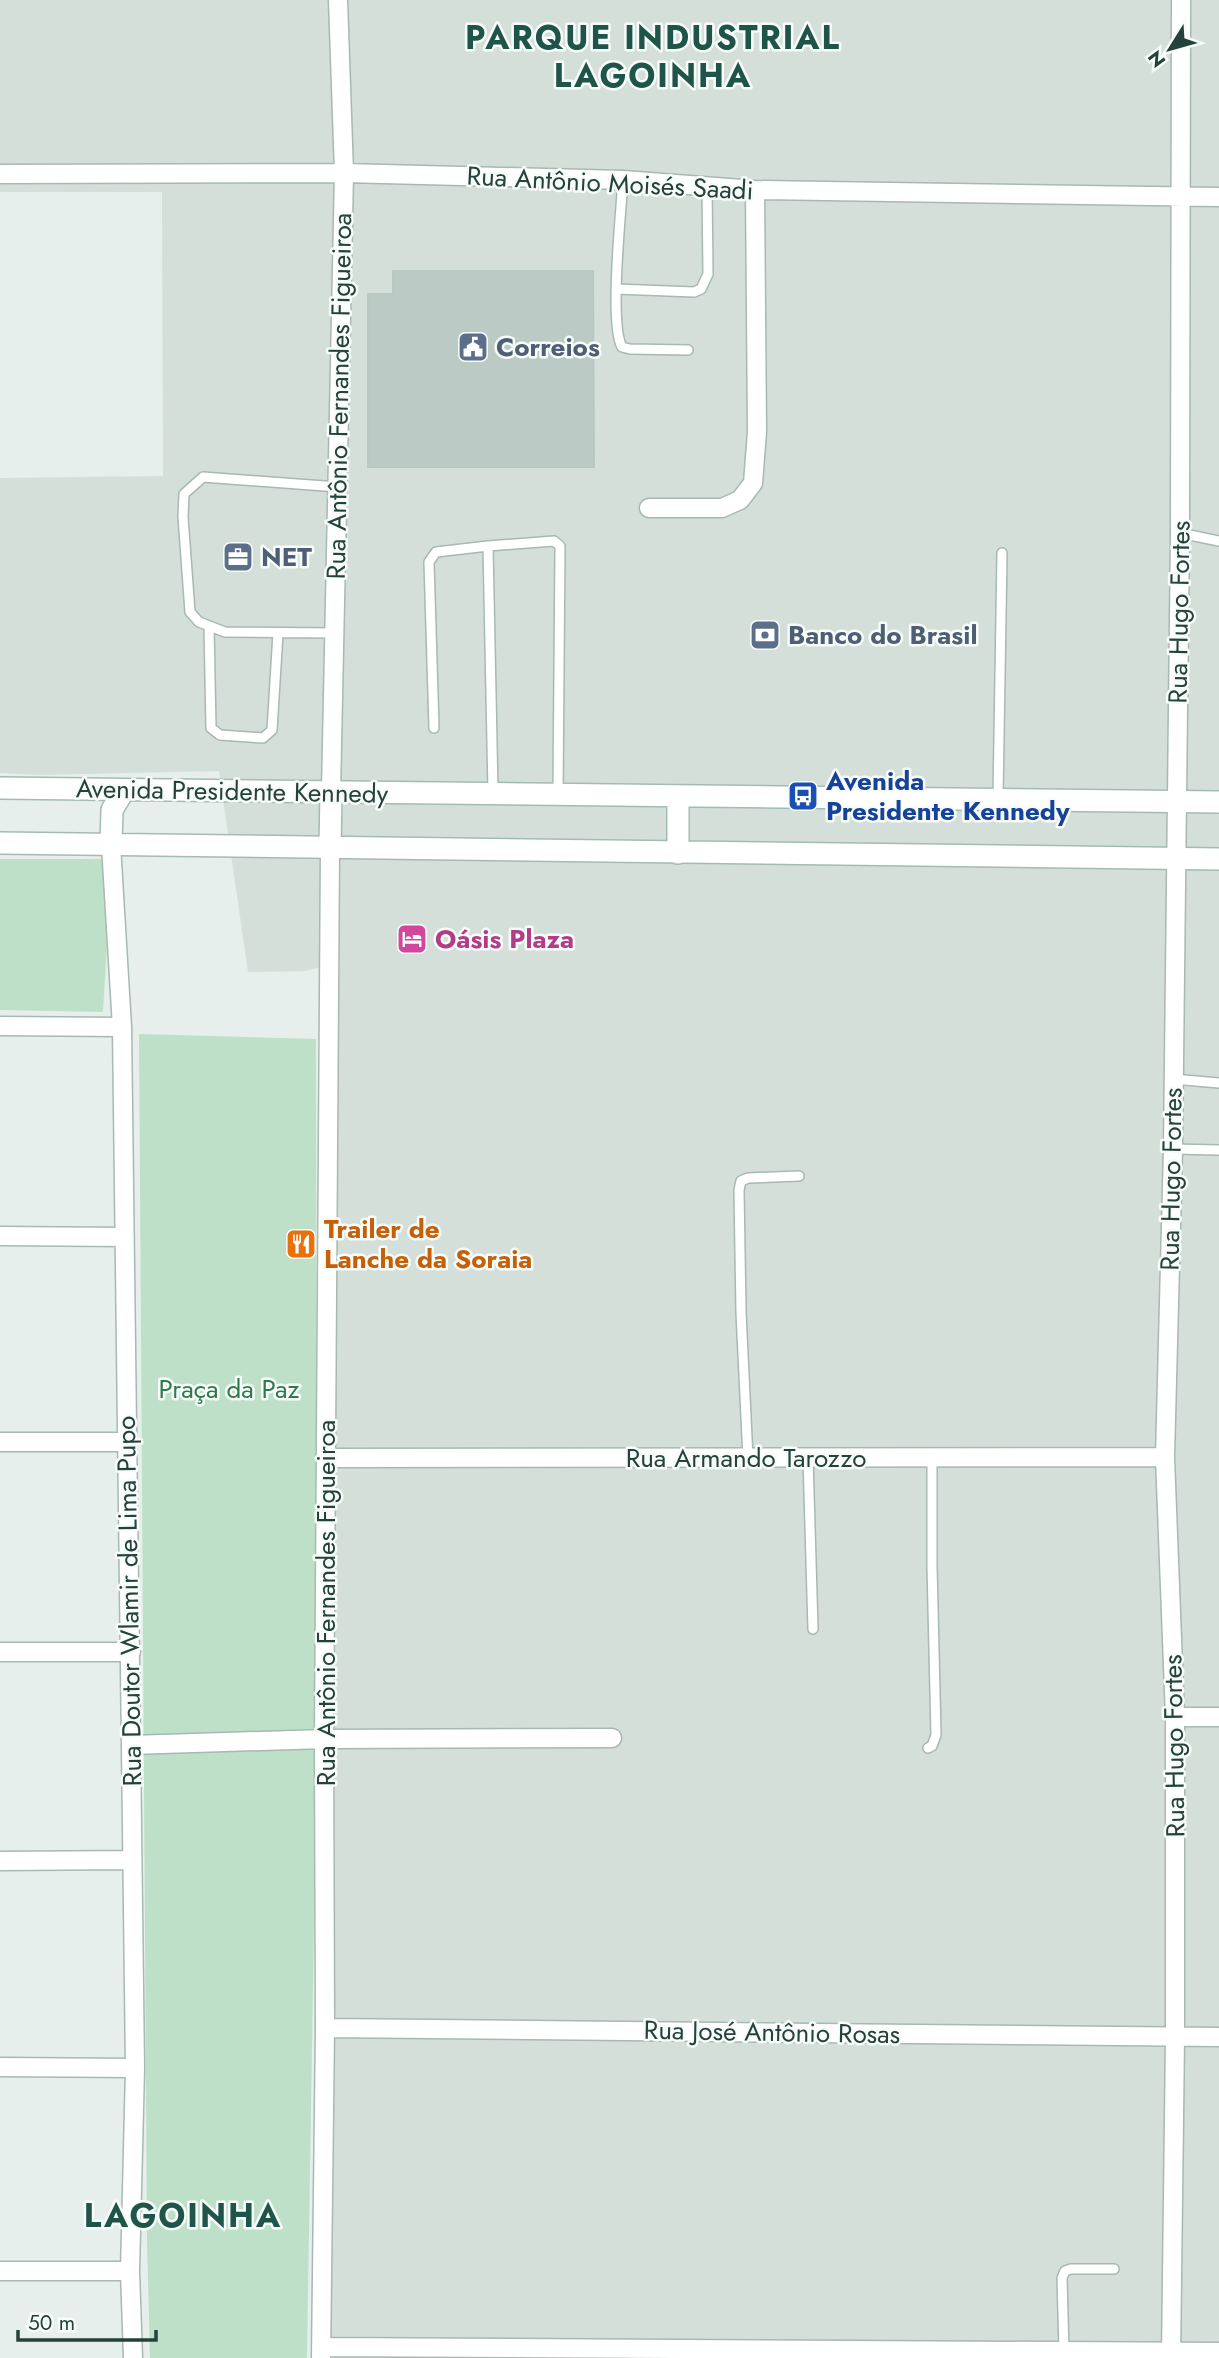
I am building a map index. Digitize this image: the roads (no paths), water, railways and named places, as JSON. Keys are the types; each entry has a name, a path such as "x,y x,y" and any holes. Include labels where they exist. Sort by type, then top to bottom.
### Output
{"main road":[{"name":"Avenida Presidente Kennedy","path":"0,788 1219,802"},
{"path":"111,845 112,810 124,790"},
{"path":"330,848 331,792"},
{"path":"678,796 678,853"},
{"name":"Avenida Presidente Kennedy","path":"0,843 1219,859"}],"street":[{"name":"Rua Antônio Fernandes Figueiroa","path":"331,792 344,173 338,0"},
{"name":"Rua Hugo Fortes","path":"1171,2355 1175,1717 1165,1457 1180,533 1181,0"},
{"name":"Rua Antônio Moisés Saadi","path":"0,174 344,173 623,180 755,190 1219,197"},
{"path":"649,508 722,508 740,500 753,483 757,432 755,190"},
{"name":"Rua Doutor Wlamir de Lima Pupo","path":"111,845 122,1027 135,2068 130,2271 133,2358"},
{"name":"Rua Antônio Fernandes Figueiroa","path":"321,2352 330,848"},
{"path":"0,1027 122,1027"},
{"path":"0,1236 124,1237"},
{"path":"0,1441 128,1442"},
{"name":"Rua Armando Tarozzo","path":"328,1458 1165,1457"},
{"path":"0,1652 131,1651"},
{"path":"1175,1717 1219,1717"},
{"path":"131,1745 324,1739 612,1738"},
{"path":"0,1861 131,1860"},
{"name":"Rua José Antônio Rosas","path":"325,2028 1219,2037"},
{"path":"0,2067 135,2068"},
{"path":"0,2271 130,2271"},
{"path":"321,2352 1064,2351 1171,2355 1219,2352"}],"lane":[{"path":"623,180 617,339 622,347 688,350"},
{"path":"617,289 694,292 701,289 708,275 708,187"},
{"path":"334,633 225,632 199,622 190,612 183,517 184,494 203,477 338,487"},
{"path":"1180,533 1219,541"},
{"path":"434,728 429,562 436,552 554,541 561,546 558,795"},
{"path":"488,546 493,794"},
{"path":"998,798 1002,553"},
{"path":"209,626 211,729 220,735 263,738 272,730 278,633"},
{"path":"1173,1079 1219,1083"},
{"path":"1172,1149 1219,1150"},
{"path":"748,1459 739,1190 741,1181 748,1178 799,1176"},
{"path":"808,1458 813,1629"},
{"path":"928,1748 932,1746 936,1735 932,1458"},
{"path":"1064,2351 1062,2278 1065,2271 1114,2269"}],"place":[{"name":"Correios","path":"473,347"},
{"name":"NET","path":"238,557"},
{"name":"Banco do Brasil","path":"765,635"},
{"name":"Avenida Presidente Kennedy","path":"803,796"},
{"name":"Oásis Plaza","path":"412,939"},
{"name":"Trailer de Lanche da Soraia","path":"301,1244"}],"district":[{"name":"PARQUE INDUSTRIAL LAGOINHA","path":"653,56"},
{"name":"LAGOINHA","path":"183,2215"}],"park label":[{"name":"Praça da Paz","path":"229,1389"}]}
